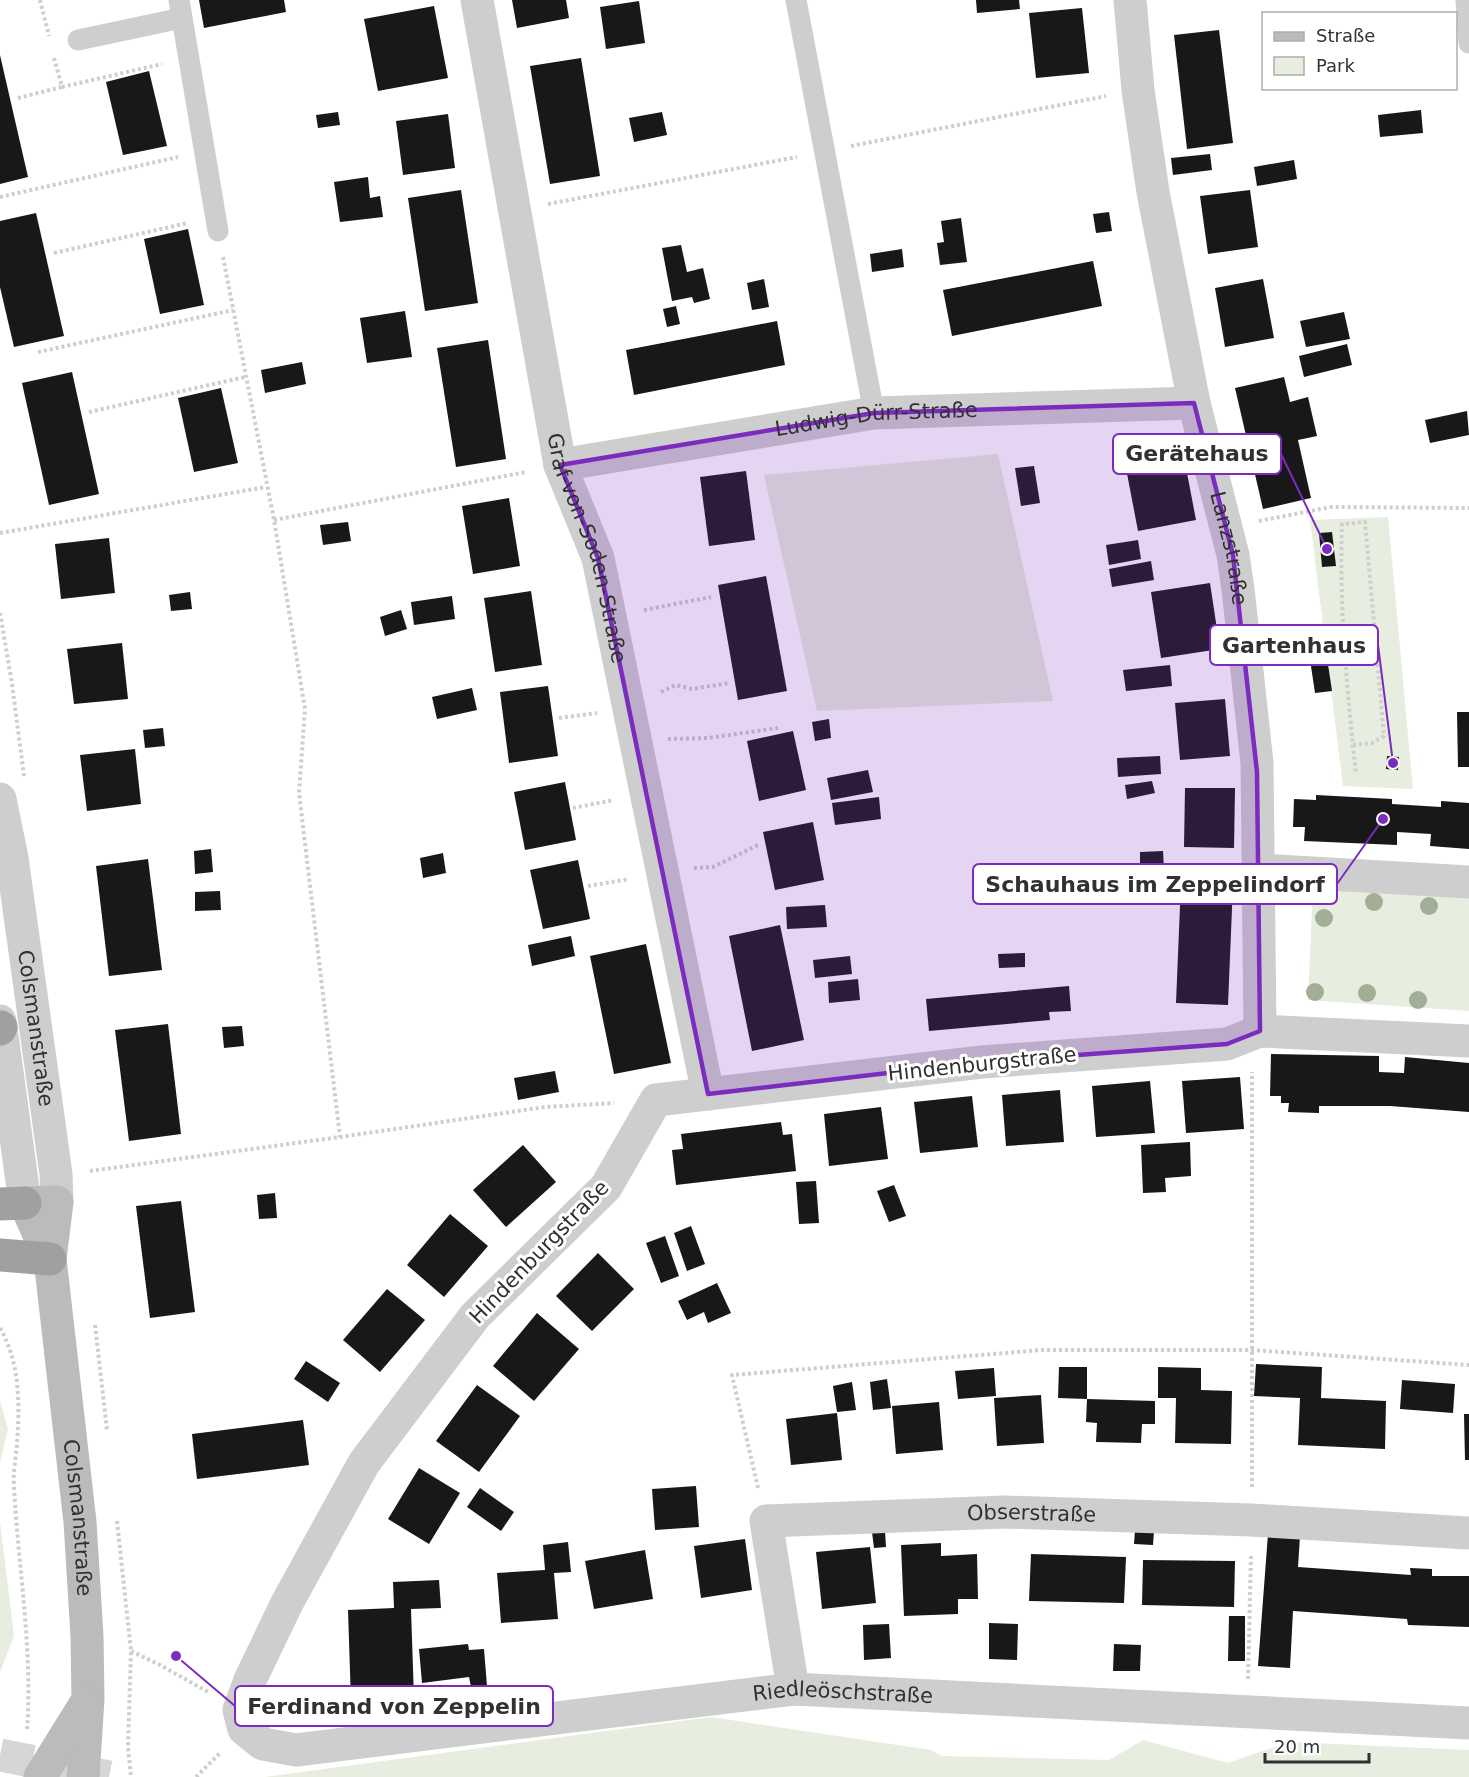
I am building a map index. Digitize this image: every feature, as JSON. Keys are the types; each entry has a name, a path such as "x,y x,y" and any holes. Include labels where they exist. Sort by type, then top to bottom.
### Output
{"highway":[{"path":"0,1255 50,1258"}],"main road":[{"name":"Colsmanstraße","path":"34,1196 50,1258 80,1522 87,1636 88,1768"},
{"path":"40,1777 88,1699"}],"street":[{"name":"Graf-von-Soden-Straße","path":"477,0 560,465 596,552 708,1094"},
{"name":"Lanzstraße","path":"1130,0 1138,90 1153,192 1194,403 1233,555 1238,589 1257,763 1260,1031"},
{"name":"Ludwig-Dürr-Straße","path":"560,465 874,413 1194,403"},
{"name":"Colsmanstraße","path":"0,799 12,858 34,1196"},
{"path":"1259,870 1469,882"},
{"name":"Colsmanstraße","path":"0,1021 34,1196"},
{"path":"1260,1031 1469,1041"},
{"name":"Hindenburgstraße","path":"239,1710 250,1680 287,1604 364,1462 475,1316 606,1187 656,1100 982,1062 1227,1044 1260,1031"},
{"name":"Obserstraße","path":"766,1521 1005,1512 1251,1520 1469,1533"},
{"path":"766,1521 793,1689"},
{"name":"Riedleöschstraße","path":"239,1710 244,1730 263,1744 296,1750 793,1689 1469,1723"}],"lane":[{"path":"796,0 874,413"},
{"path":"1466,0 1469,43"},
{"path":"78,40 180,9 217,224"}],"path":[{"path":"40,0 41,7"},
{"path":"18,98 62,87"},
{"path":"0,197 205,151"},
{"path":"54,253 217,224 274,520 305,709 299,793 340,1137"},
{"path":"38,352 233,310"},
{"path":"88,412 245,377"},
{"path":"274,520 560,465"},
{"path":"0,533 266,487"},
{"path":"1226,527 1330,507 1469,508"},
{"path":"1353,746 1372,742 1384,736 1365,522 1342,524 1340,579 1353,746 1356,774"},
{"path":"610,616 711,597"},
{"path":"626,698 658,694 676,685 692,689 729,683"},
{"path":"635,740 708,738 778,728"},
{"path":"573,808 646,794"},
{"path":"1247,1713 1251,1520 1252,1060 1260,1031"},
{"path":"34,1196 75,1174 545,1107 656,1100"},
{"path":"0,1328 9,1344 17,1379 19,1413 14,1482 30,1690 27,1732"},
{"path":"766,1521 732,1375 1042,1350 1252,1350 1469,1365"},
{"path":"131,1651 200,1688"}],"highlighted area":[{"path":"1194,403 1233,555 1257,772 1260,1031 1227,1044 982,1062 708,1094 598,558 560,465 874,413"}],"green space":[{"path":"998,454 1053,701 817,711 764,475"},
{"path":"1388,517 1413,789 1343,786 1310,520"},
{"path":"1313,889 1469,897 1469,1011 1308,1000"},
{"path":"0,1401 8,1429 0,1463"},
{"path":"0,1522 14,1636 0,1672"},
{"path":"711,1717 931,1750 942,1756 1109,1760 1143,1740 1228,1763 1289,1742 1469,1750 1469,1777 265,1777"}],"building":[{"path":"199,0 284,0 286,12 204,28"},
{"path":"512,0 566,0 569,18 517,28"},
{"path":"976,0 1019,0 1020,9 977,13"},
{"path":"639,1 645,43 606,49 600,7"},
{"path":"434,6 448,78 378,91 364,19"},
{"path":"1082,8 1089,73 1036,78 1029,13"},
{"path":"1219,30 1233,143 1187,149 1174,35"},
{"path":"0,55 28,177 0,184"},
{"path":"581,58 600,176 550,184 530,66"},
{"path":"149,71 167,146 123,155 106,82"},
{"path":"1421,110 1423,133 1380,137 1378,115"},
{"path":"338,112 340,125 318,128 316,115"},
{"path":"662,112 667,135 634,142 629,118"},
{"path":"448,114 455,168 403,175 396,121"},
{"path":"1210,154 1212,170 1173,175 1171,158"},
{"path":"1294,160 1297,179 1257,186 1254,167"},
{"path":"368,177 370,198 380,196 383,217 340,222 334,182"},
{"path":"461,190 478,303 425,311 408,198"},
{"path":"1250,190 1258,247 1208,254 1200,196"},
{"path":"1109,212 1112,231 1096,233 1093,214"},
{"path":"36,213 64,336 14,347 0,287 0,221"},
{"path":"961,218 967,262 940,265 937,243 944,242 941,221"},
{"path":"188,229 204,305 160,314 144,239"},
{"path":"681,245 687,272 703,268 710,299 694,303 692,297 672,301 662,248"},
{"path":"902,249 904,267 872,272 870,254"},
{"path":"1093,261 1102,306 952,336 943,290"},
{"path":"764,279 769,307 752,310 747,283"},
{"path":"1263,279 1274,338 1225,347 1215,288"},
{"path":"676,306 680,324 667,327 663,309"},
{"path":"405,311 412,357 367,363 360,318"},
{"path":"1344,312 1350,339 1306,347 1300,321"},
{"path":"777,321 785,365 634,395 626,350"},
{"path":"488,340 506,459 456,467 437,348"},
{"path":"1347,344 1352,365 1304,377 1299,356"},
{"path":"302,362 306,384 265,393 261,370"},
{"path":"72,372 99,494 49,505 22,383"},
{"path":"1284,377 1290,402 1308,397 1317,436 1298,440 1311,498 1263,509 1235,388"},
{"path":"221,388 238,463 194,472 178,398"},
{"path":"1467,411 1469,435 1430,443 1425,420"},
{"path":"1183,452 1196,520 1138,531 1125,463"},
{"path":"1034,466 1040,503 1021,506 1015,468"},
{"path":"746,471 755,540 709,546 700,477"},
{"path":"509,498 520,566 473,574 462,506"},
{"path":"348,522 351,541 323,545 320,525"},
{"path":"1332,532 1336,566 1322,567 1319,533"},
{"path":"109,538 115,593 61,599 55,544"},
{"path":"1138,540 1141,559 1109,565 1106,545"},
{"path":"1151,561 1154,580 1112,587 1109,569"},
{"path":"766,576 787,691 738,700 718,585"},
{"path":"1210,583 1220,649 1161,658 1151,592"},
{"path":"531,591 542,665 495,672 484,598"},
{"path":"190,592 192,609 171,611 169,595"},
{"path":"452,596 455,619 414,625 411,602"},
{"path":"401,610 407,629 385,636 380,617"},
{"path":"122,643 128,699 74,704 67,649"},
{"path":"1326,651 1332,691 1315,693 1309,653"},
{"path":"1170,665 1172,686 1126,691 1123,670"},
{"path":"548,686 558,756 509,763 500,692"},
{"path":"472,688 477,710 437,719 432,697"},
{"path":"1225,699 1230,756 1180,760 1175,703"},
{"path":"1457,712 1469,712 1469,767 1458,767"},
{"path":"829,719 831,738 815,741 812,722"},
{"path":"163,728 165,746 145,748 143,730"},
{"path":"793,731 806,790 759,801 747,741"},
{"path":"135,749 141,804 87,811 80,755"},
{"path":"1160,756 1161,774 1118,777 1117,758"},
{"path":"1387,756 1399,757 1398,770 1386,769"},
{"path":"868,770 873,792 831,800 827,778"},
{"path":"1152,781 1155,793 1127,799 1125,785"},
{"path":"565,782 576,840 525,850 514,792"},
{"path":"1185,788 1235,788 1234,848 1184,847"},
{"path":"1316,795 1392,799 1392,804 1441,807 1441,801 1469,803 1469,849 1430,846 1431,834 1397,832 1397,845 1304,841 1305,827 1293,827 1294,799 1316,800"},
{"path":"879,797 881,819 835,825 832,803"},
{"path":"813,822 824,880 775,890 763,832"},
{"path":"211,849 213,872 195,874 194,851"},
{"path":"1163,851 1164,869 1140,870 1140,852"},
{"path":"443,853 446,873 423,878 420,858"},
{"path":"148,859 162,970 109,976 96,866"},
{"path":"578,860 590,919 543,929 530,870"},
{"path":"1181,882 1233,884 1228,1005 1176,1003"},
{"path":"220,891 221,910 195,911 195,892"},
{"path":"825,905 827,927 787,929 786,907"},
{"path":"780,925 804,1040 752,1051 729,936"},
{"path":"571,936 575,956 532,966 528,945"},
{"path":"646,944 671,1063 614,1074 590,956"},
{"path":"1025,953 1025,967 999,968 998,954"},
{"path":"850,956 852,974 815,978 813,960"},
{"path":"858,979 860,1000 829,1003 828,982"},
{"path":"1069,986 1071,1011 1049,1012 1050,1020 929,1031 926,999"},
{"path":"168,1024 181,1134 129,1141 115,1030"},
{"path":"242,1026 244,1046 224,1048 222,1027"},
{"path":"1271,1054 1379,1056 1379,1072 1404,1073 1405,1057 1469,1063 1469,1112 1390,1106 1319,1106 1319,1113 1288,1112 1289,1103 1281,1103 1281,1096 1270,1096"},
{"path":"555,1071 559,1092 518,1100 514,1078"},
{"path":"1240,1077 1244,1129 1186,1133 1182,1081"},
{"path":"1150,1081 1155,1133 1096,1137 1092,1086"},
{"path":"1060,1090 1064,1142 1006,1146 1002,1095"},
{"path":"972,1096 978,1147 920,1153 914,1102"},
{"path":"881,1107 888,1159 829,1166 824,1114"},
{"path":"781,1122 783,1135 792,1134 796,1171 676,1185 672,1150 683,1149 681,1134"},
{"path":"1190,1142 1191,1176 1165,1178 1166,1192 1143,1193 1141,1145"},
{"path":"523,1145 556,1182 506,1227 473,1190"},
{"path":"816,1181 819,1223 799,1224 796,1182"},
{"path":"894,1185 906,1216 889,1222 877,1191"},
{"path":"275,1193 277,1218 259,1219 257,1195"},
{"path":"181,1201 195,1312 150,1318 136,1206"},
{"path":"450,1214 488,1246 444,1297 407,1265"},
{"path":"691,1226 705,1264 687,1271 674,1233"},
{"path":"665,1236 679,1276 661,1283 646,1243"},
{"path":"598,1253 634,1289 592,1331 556,1296"},
{"path":"717,1283 731,1313 708,1323 704,1312 687,1320 678,1301"},
{"path":"387,1289 425,1320 380,1372 343,1340"},
{"path":"537,1313 579,1349 534,1401 493,1366"},
{"path":"306,1361 340,1383 328,1402 294,1379"},
{"path":"1256,1364 1322,1367 1321,1398 1386,1401 1385,1449 1298,1445 1300,1398 1254,1396"},
{"path":"1059,1367 1087,1367 1087,1399 1058,1398"},
{"path":"1158,1367 1201,1368 1201,1390 1232,1391 1231,1444 1175,1443 1176,1398 1158,1398"},
{"path":"994,1368 996,1396 958,1399 955,1371"},
{"path":"887,1379 891,1408 873,1410 870,1382"},
{"path":"1402,1380 1455,1384 1453,1413 1400,1409"},
{"path":"852,1382 856,1410 837,1412 833,1386"},
{"path":"477,1385 520,1416 479,1472 436,1441"},
{"path":"1041,1395 1044,1443 997,1446 994,1398"},
{"path":"1087,1399 1155,1401 1155,1424 1142,1424 1141,1443 1096,1442 1097,1423 1086,1422"},
{"path":"939,1402 943,1450 896,1454 892,1406"},
{"path":"837,1413 842,1460 791,1465 786,1419"},
{"path":"1464,1414 1469,1414 1469,1460 1465,1460"},
{"path":"303,1420 309,1465 197,1479 192,1434"},
{"path":"419,1468 460,1493 429,1544 388,1519"},
{"path":"696,1486 699,1527 655,1530 652,1489"},
{"path":"480,1488 514,1512 501,1531 467,1507"},
{"path":"1135,1530 1154,1531 1153,1545 1134,1544"},
{"path":"885,1531 886,1547 874,1548 872,1532"},
{"path":"1268,1534 1300,1536 1298,1567 1411,1575 1410,1568 1432,1569 1432,1576 1469,1576 1469,1627 1408,1625 1407,1619 1293,1611 1290,1668 1258,1666"},
{"path":"745,1539 752,1590 701,1598 694,1546"},
{"path":"568,1542 571,1572 554,1573 558,1619 501,1623 497,1573 545,1570 543,1545"},
{"path":"941,1543 941,1556 977,1554 978,1599 958,1599 958,1614 904,1616 901,1545"},
{"path":"870,1547 876,1603 822,1609 816,1552"},
{"path":"645,1550 653,1599 594,1609 585,1561"},
{"path":"1031,1554 1126,1557 1124,1603 1029,1601"},
{"path":"1143,1560 1235,1561 1234,1607 1142,1605"},
{"path":"439,1580 441,1608 411,1609 414,1699 351,1702 348,1610 394,1608 393,1582"},
{"path":"1229,1616 1245,1616 1245,1661 1228,1661"},
{"path":"989,1623 1018,1624 1017,1660 989,1659"},
{"path":"889,1624 891,1658 864,1660 863,1625"},
{"path":"468,1644 469,1650 484,1649 487,1686 471,1687 469,1677 422,1683 419,1649"},
{"path":"1114,1644 1141,1645 1140,1671 1113,1671"}],"tunnel":[{"path":"0,1755 109,1777"}],"place":[{"name":"Gerätehaus","path":"1327,549"},
{"name":"Gartenhaus","path":"1393,763"},
{"name":"Schauhaus im Zeppelindorf","path":"1383,819"},
{"name":"Ferdinand von Zeppelin","path":"176,1656"}]}
